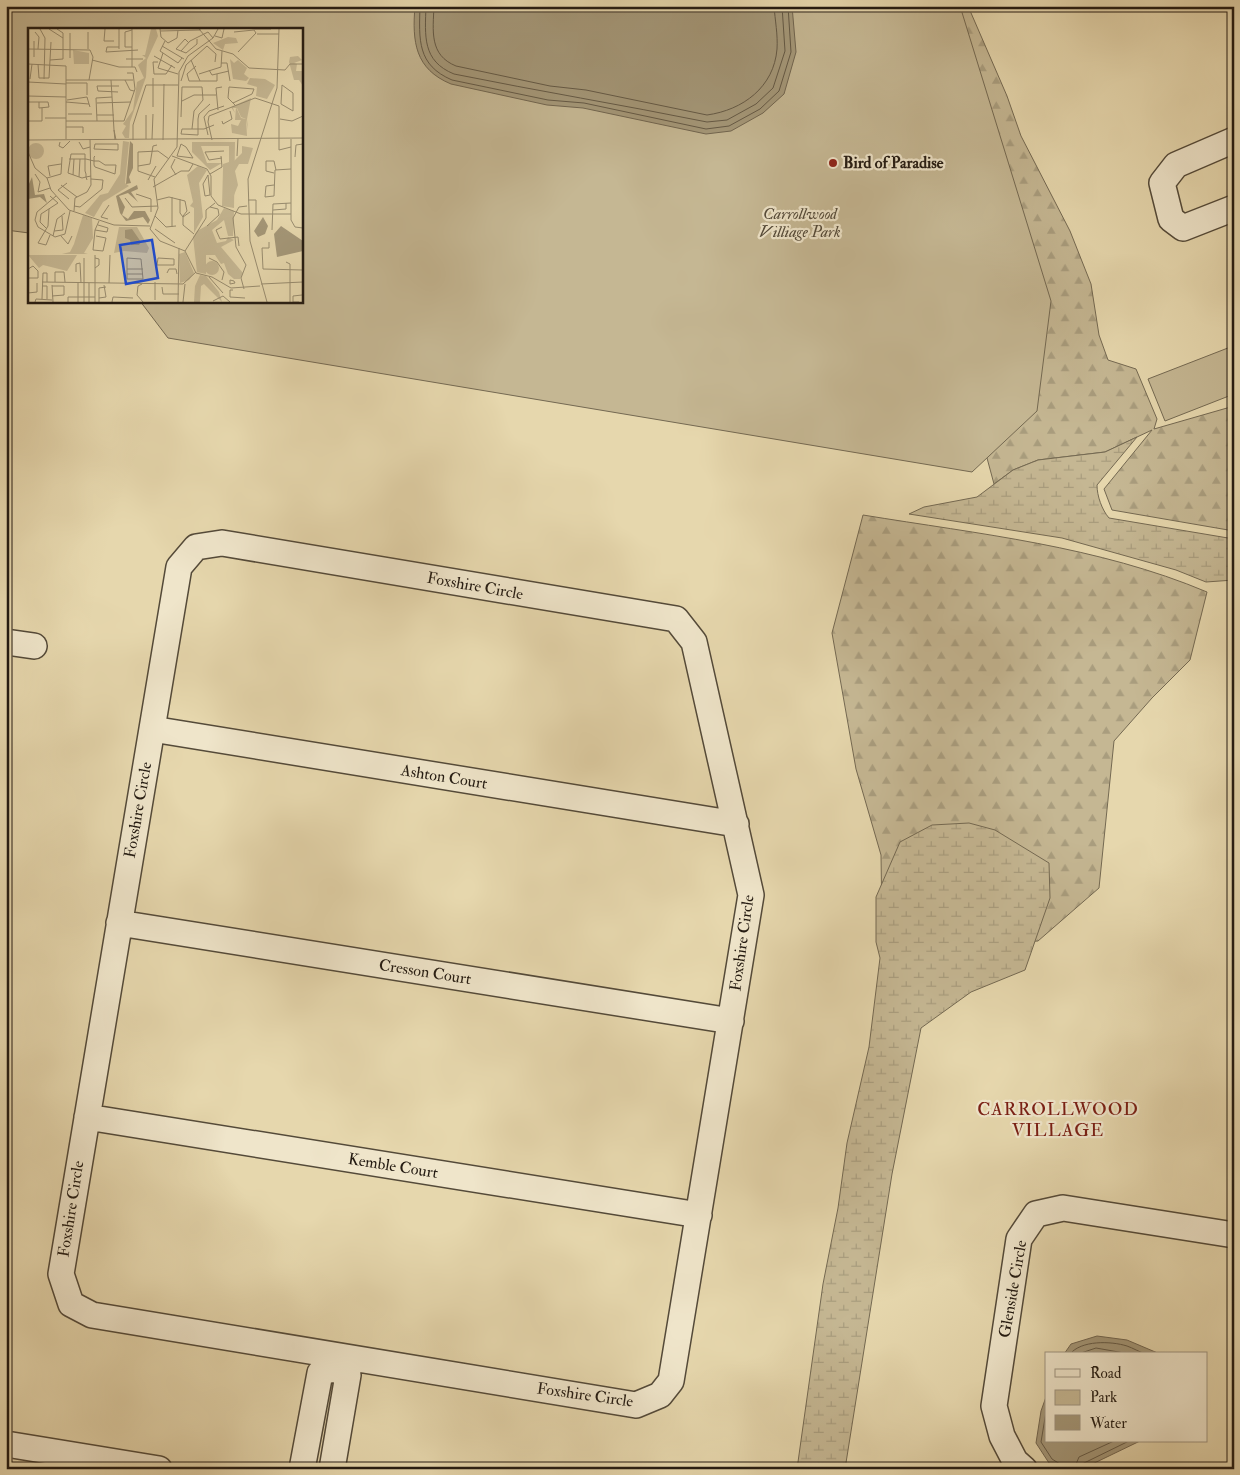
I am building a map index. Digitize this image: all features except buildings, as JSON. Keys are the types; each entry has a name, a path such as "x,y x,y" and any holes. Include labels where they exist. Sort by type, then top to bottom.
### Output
{"street":[{"path":"1234,140 1176,165 1162,183 1171,219 1183,228 1234,208"},
{"name":"Foxshire Circle","path":"222,543 676,619 694,642 751,895 671,1381 660,1395 636,1405 337,1362 92,1315 71,1304 61,1274 152,729 179,567 196,547 222,543"},
{"path":"6,642 34,646"},
{"name":"Ashton Court","path":"152,729 736,824"},
{"name":"Cresson Court","path":"119,923 731,1021"},
{"name":"Kemble Court","path":"87,1117 699,1215"},
{"name":"Glenside Circle","path":"1024,1469 1015,1460 1002,1436 994,1406 1019,1239 1036,1214 1063,1208 1234,1235"},
{"path":"302,1469 320,1373 329,1369 337,1362 348,1375 332,1469"},
{"path":"6,1444 158,1469"}],"green space":[{"name":"Carrollwood Villiage Park","path":"6,6 960,6 1051,301 1037,411 972,472 168,338 141,302 302,302 302,28 28,28 28,233 6,230"},
{"path":"921,6 968,6 1007,96 1021,136 1070,231 1091,284 1099,335 1108,360 1136,369 1157,419 1154,429 1234,406 1234,531 1112,510 1104,489 1152,430 1105,452 1038,460 1013,470 994,484 987,458"},
{"path":"1233,346 1234,394 1165,421 1148,379"},
{"path":"1137,437 1097,485 1099,498 1106,515 1109,518 1234,539 1234,580 1206,582 1176,570 1062,538 909,514 924,507 977,497 1013,470 1038,460 1105,452"},
{"path":"863,515 1038,543 1081,552 1166,576 1207,592 1190,660 1152,698 1114,741 1099,888 1038,941 957,946 882,926 881,855 856,769 832,633"},
{"path":"969,823 995,830 1049,863 1050,898 1025,970 971,992 921,1028 892,1174 845,1469 797,1469 823,1284 838,1208 847,1143 869,1047 880,958 876,942 876,897 900,842 932,825"}],"water":[{"path":"415,6 792,6 796,52 784,94 763,113 731,131 706,134 583,108 547,105 451,84 430,71 418,53 414,31"},
{"path":"1097,1336 1127,1340 1155,1352 1065,1352 1071,1344"},
{"path":"1045,1400 1045,1442 1138,1442 1082,1469 1060,1469 1049,1463 1036,1443 1041,1411"}],"place":[{"name":"Bird of Paradise","path":"833,163"}],"district":[{"name":"CARROLLWOOD VILLAGE","path":"1058,1119"}]}
